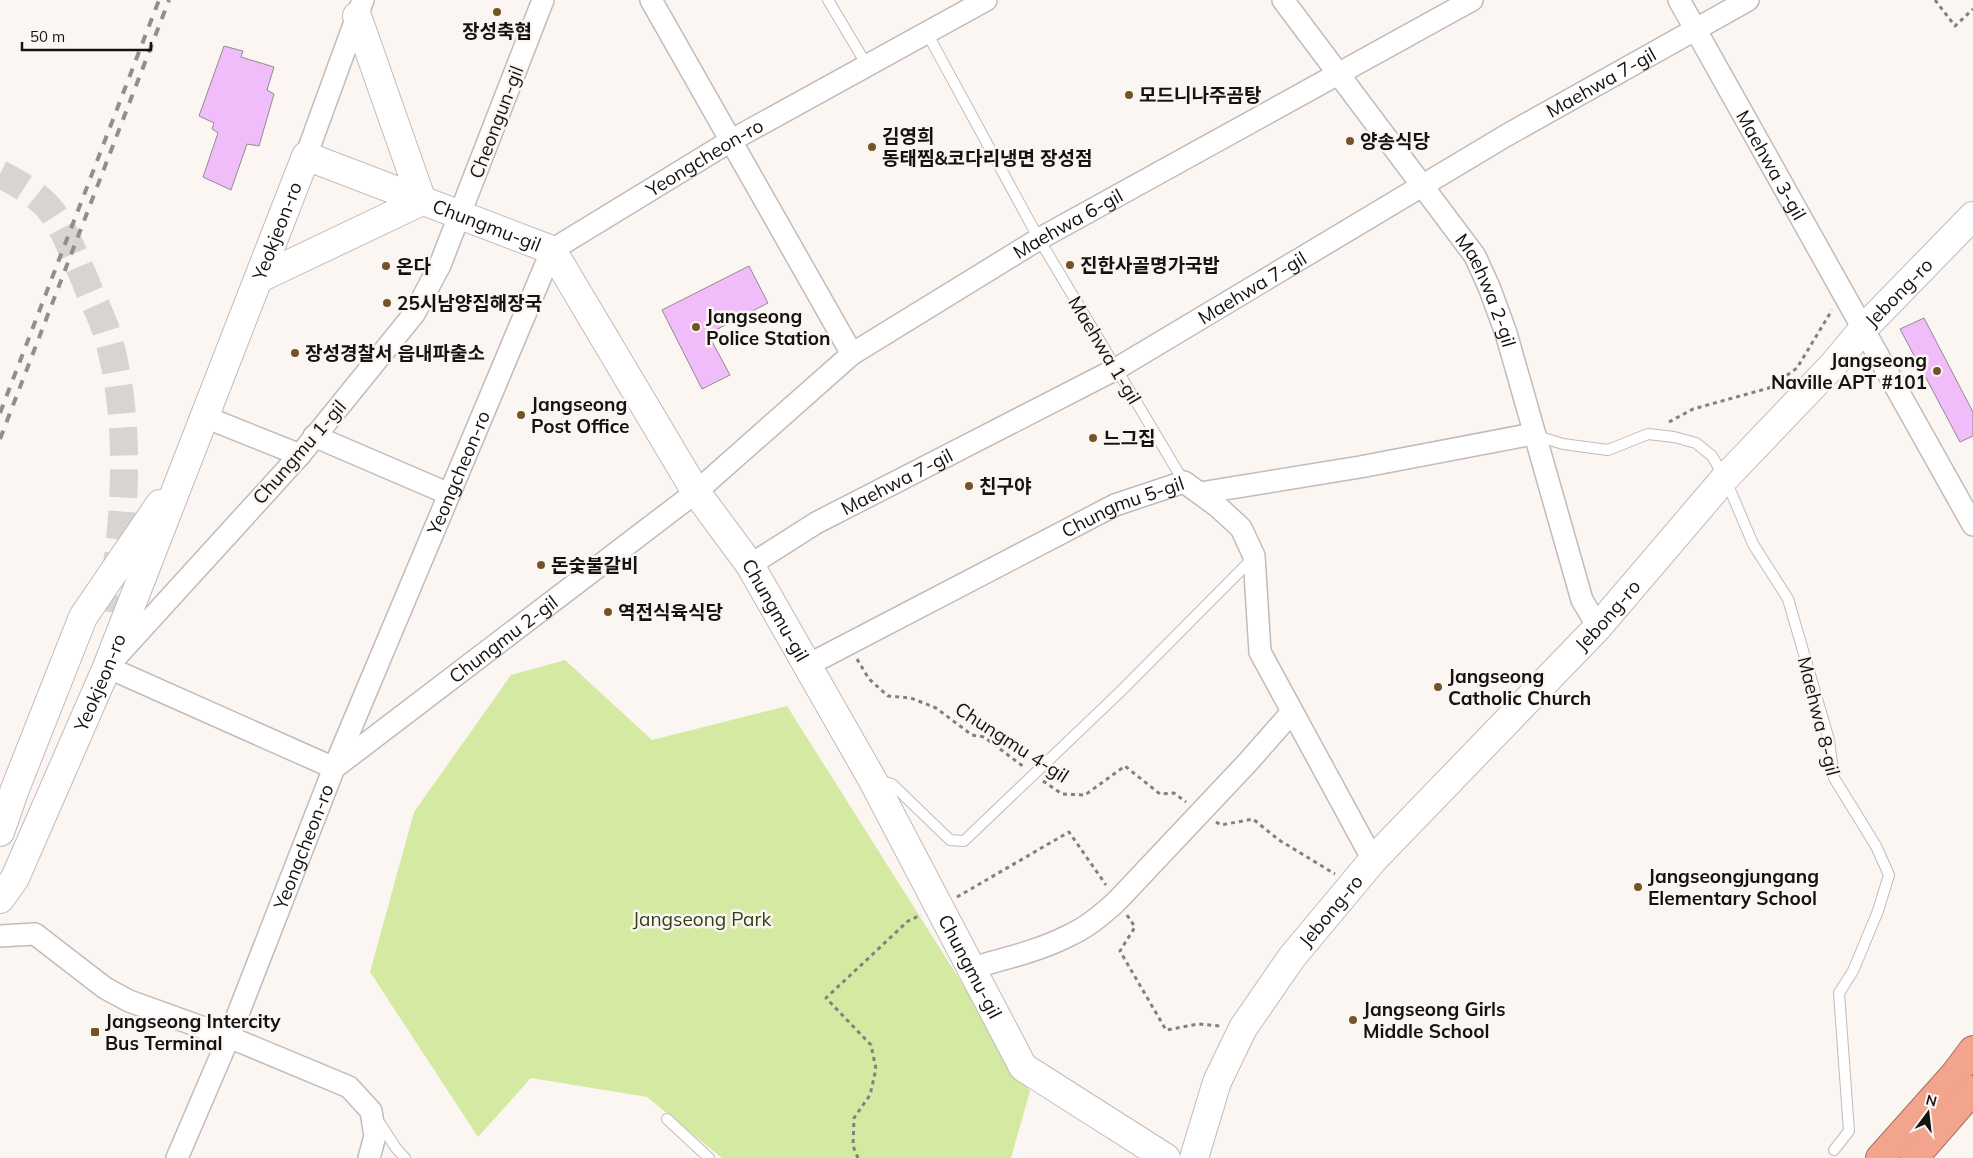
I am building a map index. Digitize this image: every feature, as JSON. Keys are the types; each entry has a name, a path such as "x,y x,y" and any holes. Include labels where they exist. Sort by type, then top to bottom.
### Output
{"highway":[{"path":"1880,1158 1955,1074 1973,1050"},
{"path":"1914,1158 1973,1090"}],"street":[{"name":"Cheongun-gil","path":"460,215 543,0"},
{"path":"651,0 852,354"},
{"name":"Yeongcheon-ro","path":"177,1158 229,1037 334,768 552,250 732,140 868,67 986,0"},
{"name":"Maehwa 2-gil","path":"1282,0 1475,256 1489,286 1506,333 1533,434 1582,600 1598,627"},
{"name":"Maehwa 6-gil","path":"696,492 852,354 1040,239 1472,0"},
{"name":"Maehwa 3-gil","path":"1679,0 1973,525"},
{"name":"Maehwa 7-gil","path":"750,565 816,523 1116,369 1507,135 1748,0"},
{"path":"260,278 422,201 360,8"},
{"name":"Yeokjeon-ro","path":"0,899 15,878 107,667 260,278 360,8"},
{"name":"Chungmu-gil","path":"306,156 552,250 696,492 750,565 872,779 1023,1067 1166,1158"},
{"name":"Chungmu 1-gil","path":"107,667 300,455 409,321 427,294 460,215"},
{"name":"Jebong-ro","path":"1194,1158 1217,1082 1243,1028 1292,957 1352,884 1598,627 1725,478 1832,365 1863,329 1973,216"},
{"path":"205,418 300,455"},
{"path":"1192,488 1360,467 1533,434"},
{"path":"314,436 449,494"},
{"name":"Yeokjeon-ro","path":"0,832 14,789 83,617 189,461"},
{"name":"Chungmu 5-gil","path":"806,666 1115,505 1192,488 1241,528 1254,556 1260,652 1373,860"},
{"name":"Chungmu 2-gil","path":"334,768 696,492"},
{"path":"0,874 110,612"},
{"path":"107,667 334,768"},
{"path":"971,968 1026,952 1070,935 1097,919 1117,901 1201,812 1292,712"},
{"path":"0,936 35,934 105,988 129,1000 229,1037 349,1087 371,1111 375,1136 369,1158"}],"lane":[{"path":"828,0 868,67"},
{"name":"Maehwa 1-gil","path":"927,33 1040,239 1116,369 1192,488"},
{"path":"1533,434 1563,444 1608,450 1648,434 1696,442 1712,456 1725,478"},
{"name":"Maehwa 8-gil","path":"1725,478 1752,544 1788,599 1829,740 1834,778 1876,846 1889,875 1878,911 1853,971 1839,993 1849,1131 1834,1150"},
{"path":"872,779 892,784 950,840 964,841 1254,556"},
{"path":"371,1111 405,1158"},
{"path":"667,1120 709,1158"}],"path":[{"path":"1935,0 1955,26 1973,9"},
{"path":"1648,434 1693,409 1769,388 1797,368 1820,332 1842,289"},
{"name":"Chungmu 4-gil","path":"849,645 868,679 888,696 911,698 936,708 972,735 984,738 1062,794 1085,795 1125,766 1160,794 1174,793 1220,825 1253,820 1279,840 1352,884"},
{"path":"858,1158 853,1146 854,1118 870,1095 876,1069 871,1045 826,998 908,921 939,907"}],"green space":[{"name":"Jangseong Park","path":"565,660 652,740 787,706 1030,1091 1011,1158 722,1158 647,1097 531,1078 478,1137 370,972 414,812 511,675"}],"building":[{"path":"224,46 243,51 241,57 274,67 267,90 274,94 259,146 247,144 231,190 203,177 218,133 212,129 214,123 199,116"},
{"name":"Jangseong Police Station","path":"749,266 768,303 708,334 730,375 702,389 662,310"},
{"name":"Jangseong Naville APT #101","path":"1924,318 1973,412 1973,436 1960,442 1900,329"}],"tunnel":[{"path":"0,174 35,195 52,212 70,245 108,337 116,371 124,439 123,508 110,612"}],"railway":[{"path":"0,413 159,0"},
{"path":"0,439 169,0"}],"place":[{"name":"장성축협","path":"497,12"},
{"name":"모드니나주곰탕","path":"1129,95"},
{"name":"양송식당","path":"1350,141"},
{"name":"김영희 동태찜&코다리냉면 장성점","path":"872,147"},
{"name":"진한사골명가국밥","path":"1070,265"},
{"name":"온다","path":"386,266"},
{"name":"25시남양집해장국","path":"387,303"},
{"name":"Jangseong Police Station","path":"696,327"},
{"name":"장성경찰서 읍내파출소","path":"295,353"},
{"name":"Jangseong Naville APT #101","path":"1937,371"},
{"name":"Jangseong Post Office","path":"521,415"},
{"name":"느그집","path":"1093,438"},
{"name":"친구야","path":"969,486"},
{"name":"돈숯불갈비","path":"541,565"},
{"name":"역전식육식당","path":"608,612"},
{"name":"Jangseong Catholic Church","path":"1438,687"},
{"name":"Jangseongjungang Elementary School","path":"1638,887"},
{"name":"Jangseong Girls Middle School","path":"1353,1020"},
{"name":"Jangseong Intercity Bus Terminal","path":"95,1032"}]}
